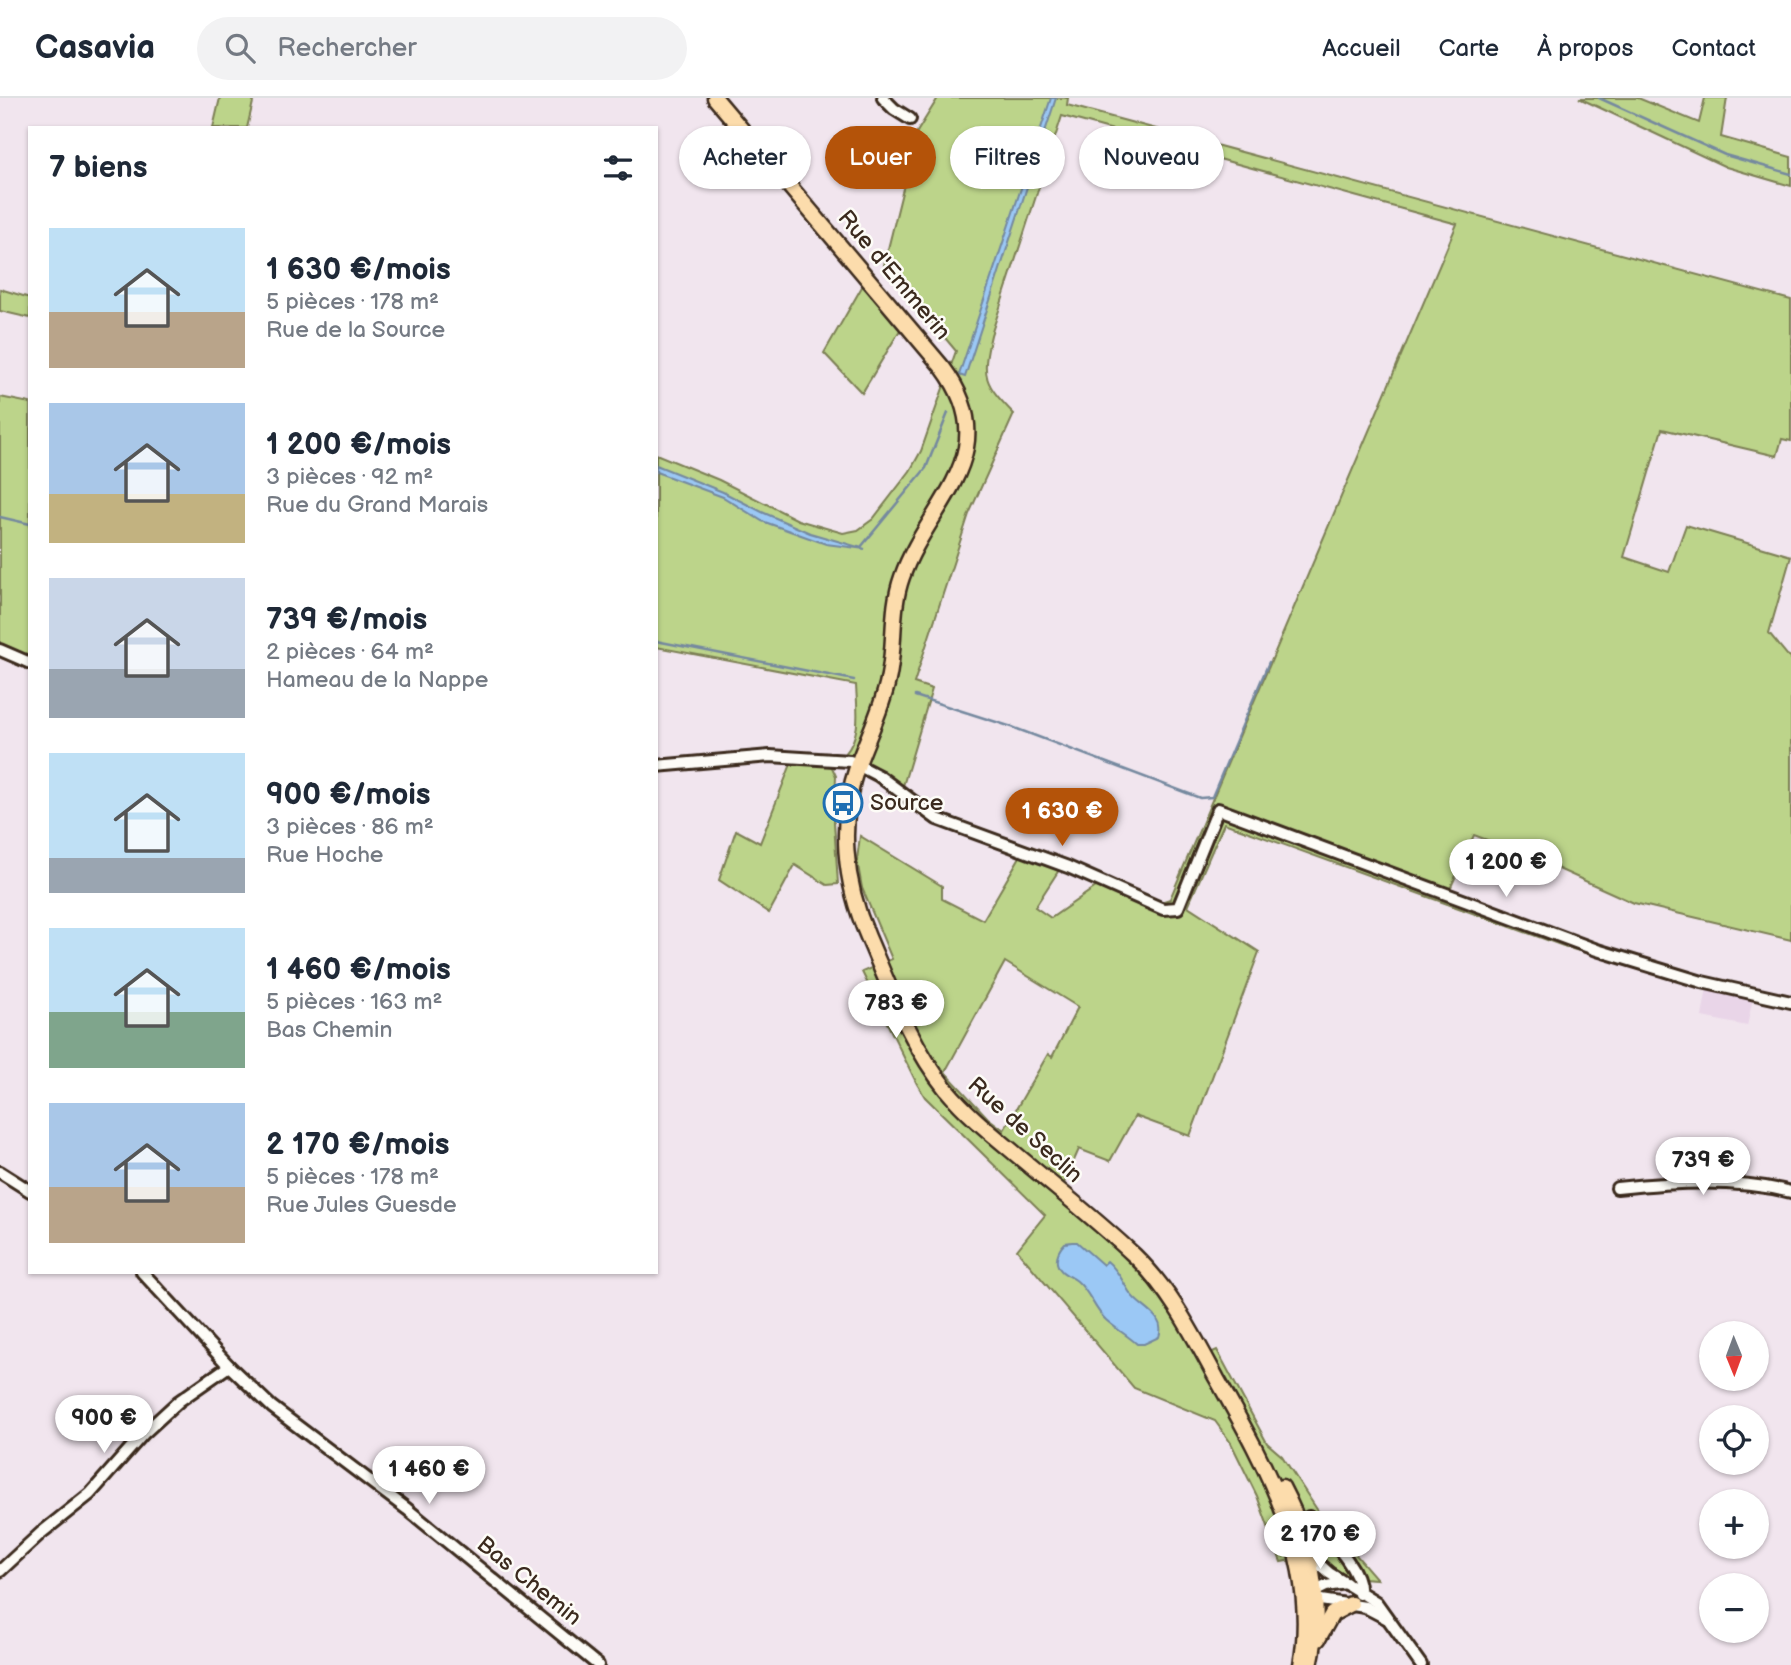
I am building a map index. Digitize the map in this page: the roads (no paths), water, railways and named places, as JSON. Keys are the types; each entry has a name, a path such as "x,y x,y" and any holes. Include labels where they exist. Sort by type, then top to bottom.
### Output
{"main road":[{"name":"Rue d'Emmerin","path":"715,98 937,360 954,386"},
{"name":"Rue de Seclin","path":"954,386 965,421 964,457 954,485 910,558 897,593 887,686 850,793 846,858 851,887 864,928 920,1049 943,1086 974,1119 1135,1256 1163,1286 1249,1436"},
{"path":"1249,1436 1285,1493 1309,1555 1315,1628 1307,1662"},
{"path":"1249,1436 1290,1530 1300,1569 1311,1596"},
{"path":"1307,1662 1326,1620 1336,1611 1351,1604"}],"street":[{"path":"883,98 910,119"},
{"path":"0,650 28,662"},
{"path":"658,766 771,755 858,764 937,819 1068,867 1159,909 1178,908 1218,809 1598,950 1702,982 1791,1003"},
{"path":"0,1172 28,1190"},
{"path":"1617,1188 1704,1181 1791,1192"},
{"name":"Bas Chemin","path":"144,1274 232,1370 272,1407 407,1509 598,1665"},
{"path":"0,1571 41,1533 90,1494 144,1433 179,1401 232,1370"},
{"path":"1309,1517 1351,1566 1360,1590"},
{"path":"1309,1555 1322,1568 1376,1602 1421,1665"},
{"path":"1311,1596 1331,1585 1346,1583"},
{"path":"1351,1604 1360,1590"},
{"path":"1311,1596 1375,1611 1391,1622"}],"water":[{"path":"1051,98 1056,98 1047,126 1042,126"},
{"path":"1021,189 1026,189 965,377 959,375"},
{"path":"658,466 723,492 810,533 865,549 826,544 762,521 723,497 658,473"},
{"path":"1077,1242 1103,1265 1107,1261 1134,1298 1156,1317 1160,1329 1159,1337 1144,1344 1137,1344 1102,1316 1081,1285 1062,1272 1057,1263 1060,1249 1065,1243"}],"waterway":[{"path":"1599,98 1725,155 1791,174"},
{"path":"858,546 861,547 926,468 948,413"},
{"path":"0,517 28,524"},
{"path":"658,641 854,680"},
{"path":"915,696 1012,727 1200,798 1212,797 1269,662"}],"place":[{"name":"Source","path":"843,803"}]}
